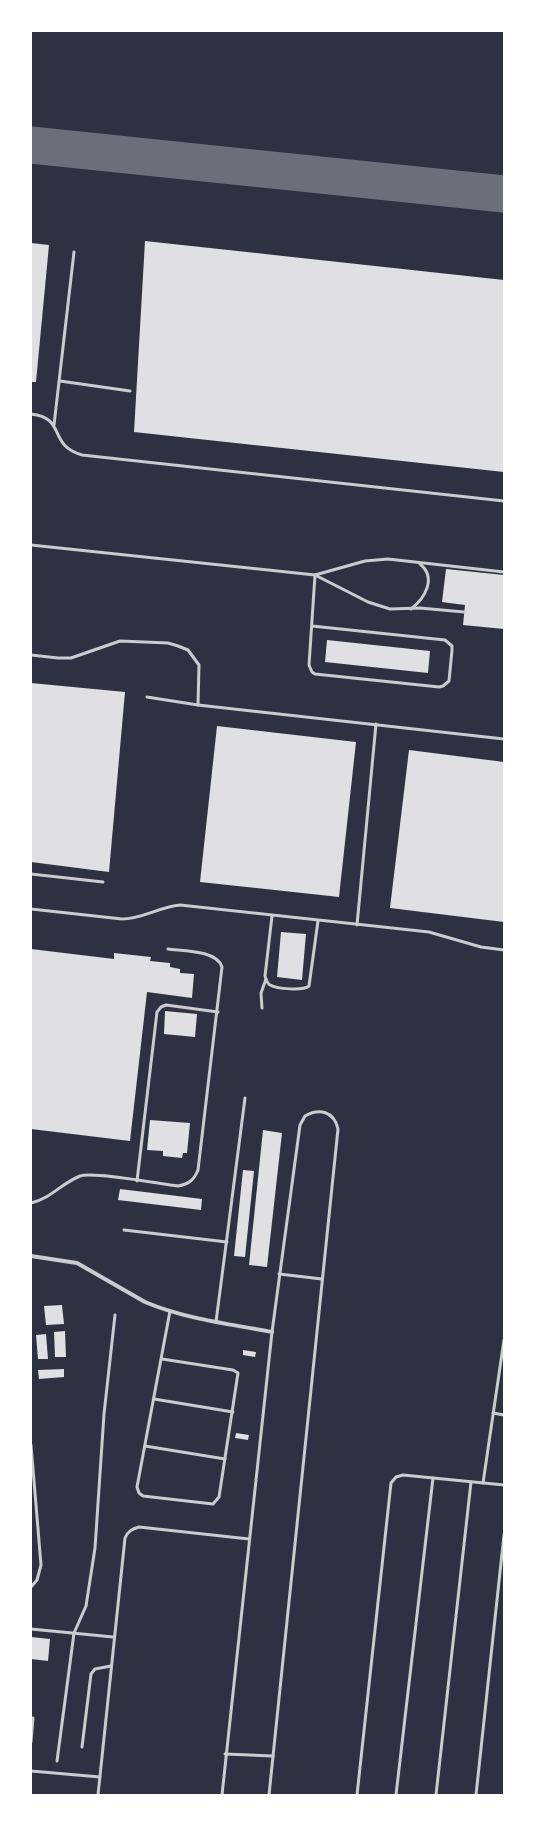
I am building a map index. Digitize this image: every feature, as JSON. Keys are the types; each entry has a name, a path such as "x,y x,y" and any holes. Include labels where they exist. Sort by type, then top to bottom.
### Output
{"street":[{"path":"31,1256 78,1263 145,1302 170,1311 216,1322 272,1332"}],"lane":[{"path":"74,252 54,425 60,441 66,449 82,455 504,502"},
{"path":"60,381 130,391"},
{"path":"31,414 42,416 54,425"},
{"path":"31,545 315,575 376,560 388,559 504,572"},
{"path":"410,609 422,600 427,587 426,572 418,562"},
{"path":"315,575 368,602 390,609 464,612"},
{"path":"312,626 446,640 452,646 449,681 443,686 439,687 315,674 312,672 309,665 315,575"},
{"path":"31,655 71,658 120,641 168,643 188,650 199,665 198,705"},
{"path":"147,697 198,705 504,739"},
{"path":"358,925 376,724"},
{"path":"31,874 103,882"},
{"path":"31,909 122,919 136,918 158,909 180,905 429,932 481,947 504,950"},
{"path":"262,1008 261,993 266,980 265,973 272,916"},
{"path":"266,980 270,985 276,987 301,989 309,986 318,920"},
{"path":"31,1203 44,1198 68,1182 87,1174 178,1186 189,1183 196,1175 198,1170 222,971 218,960 212,956 168,949"},
{"path":"137,1181 157,1012 161,1007 166,1006 218,1012"},
{"path":"216,1322 245,1098"},
{"path":"222,1795 225,1754 279,1274 300,1125 305,1116 317,1111 329,1114 334,1119 338,1129 269,1795"},
{"path":"124,1230 227,1242"},
{"path":"279,1274 322,1279"},
{"path":"162,1359 236,1371 238,1376 219,1497 213,1504 143,1496 139,1493 138,1487 170,1311"},
{"path":"57,1761 74,1633 86,1606 95,1548 104,1414 115,1315"},
{"path":"483,1483 504,1340"},
{"path":"154,1399 233,1412"},
{"path":"493,1413 504,1415"},
{"path":"31,1445 41,1565 37,1580 31,1587"},
{"path":"145,1446 225,1459"},
{"path":"357,1795 391,1483 396,1477 403,1475 504,1485"},
{"path":"396,1795 433,1478"},
{"path":"436,1795 470,1482"},
{"path":"98,1795 113,1637 125,1538 133,1528 139,1527 249,1539"},
{"path":"476,1795 504,1535"},
{"path":"31,1629 113,1637"},
{"path":"82,1747 91,1674 98,1668 111,1666"},
{"path":"31,1742 33,1718"},
{"path":"225,1754 273,1756"},
{"path":"31,1771 100,1777"}],"building":[{"path":"145,241 504,280 504,472 134,432"},
{"path":"31,243 49,245 36,382 31,382"},
{"path":"446,569 504,575 504,629 463,625 465,605 442,602"},
{"path":"327,640 430,651 428,673 325,662"},
{"path":"31,683 125,692 109,872 31,862"},
{"path":"217,726 356,742 339,897 200,882"},
{"path":"409,750 504,762 504,922 390,908"},
{"path":"281,932 306,934 302,980 277,977"},
{"path":"31,949 114,959 114,953 151,957 150,961 170,963 170,967 180,969 180,973 194,974 192,998 147,992 130,1141 31,1129"},
{"path":"165,1011 197,1014 195,1037 164,1034"},
{"path":"150,1120 190,1123 187,1153 183,1153 182,1158 163,1156 163,1151 147,1150"},
{"path":"263,1130 282,1133 267,1267 249,1265"},
{"path":"243,1170 254,1171 245,1257 234,1256"},
{"path":"120,1189 202,1199 201,1210 118,1200"},
{"path":"62,1305 64,1324 46,1325 44,1306"},
{"path":"65,1331 66,1357 55,1357 54,1332"},
{"path":"46,1334 48,1359 38,1359 36,1335"},
{"path":"243,1350 256,1352 255,1357 243,1355"},
{"path":"64,1369 64,1377 39,1379 38,1370"},
{"path":"236,1433 249,1435 248,1440 235,1438"},
{"path":"31,1637 50,1639 48,1661 31,1659"}],"taxiway":[{"path":"31,145 504,194"}]}
